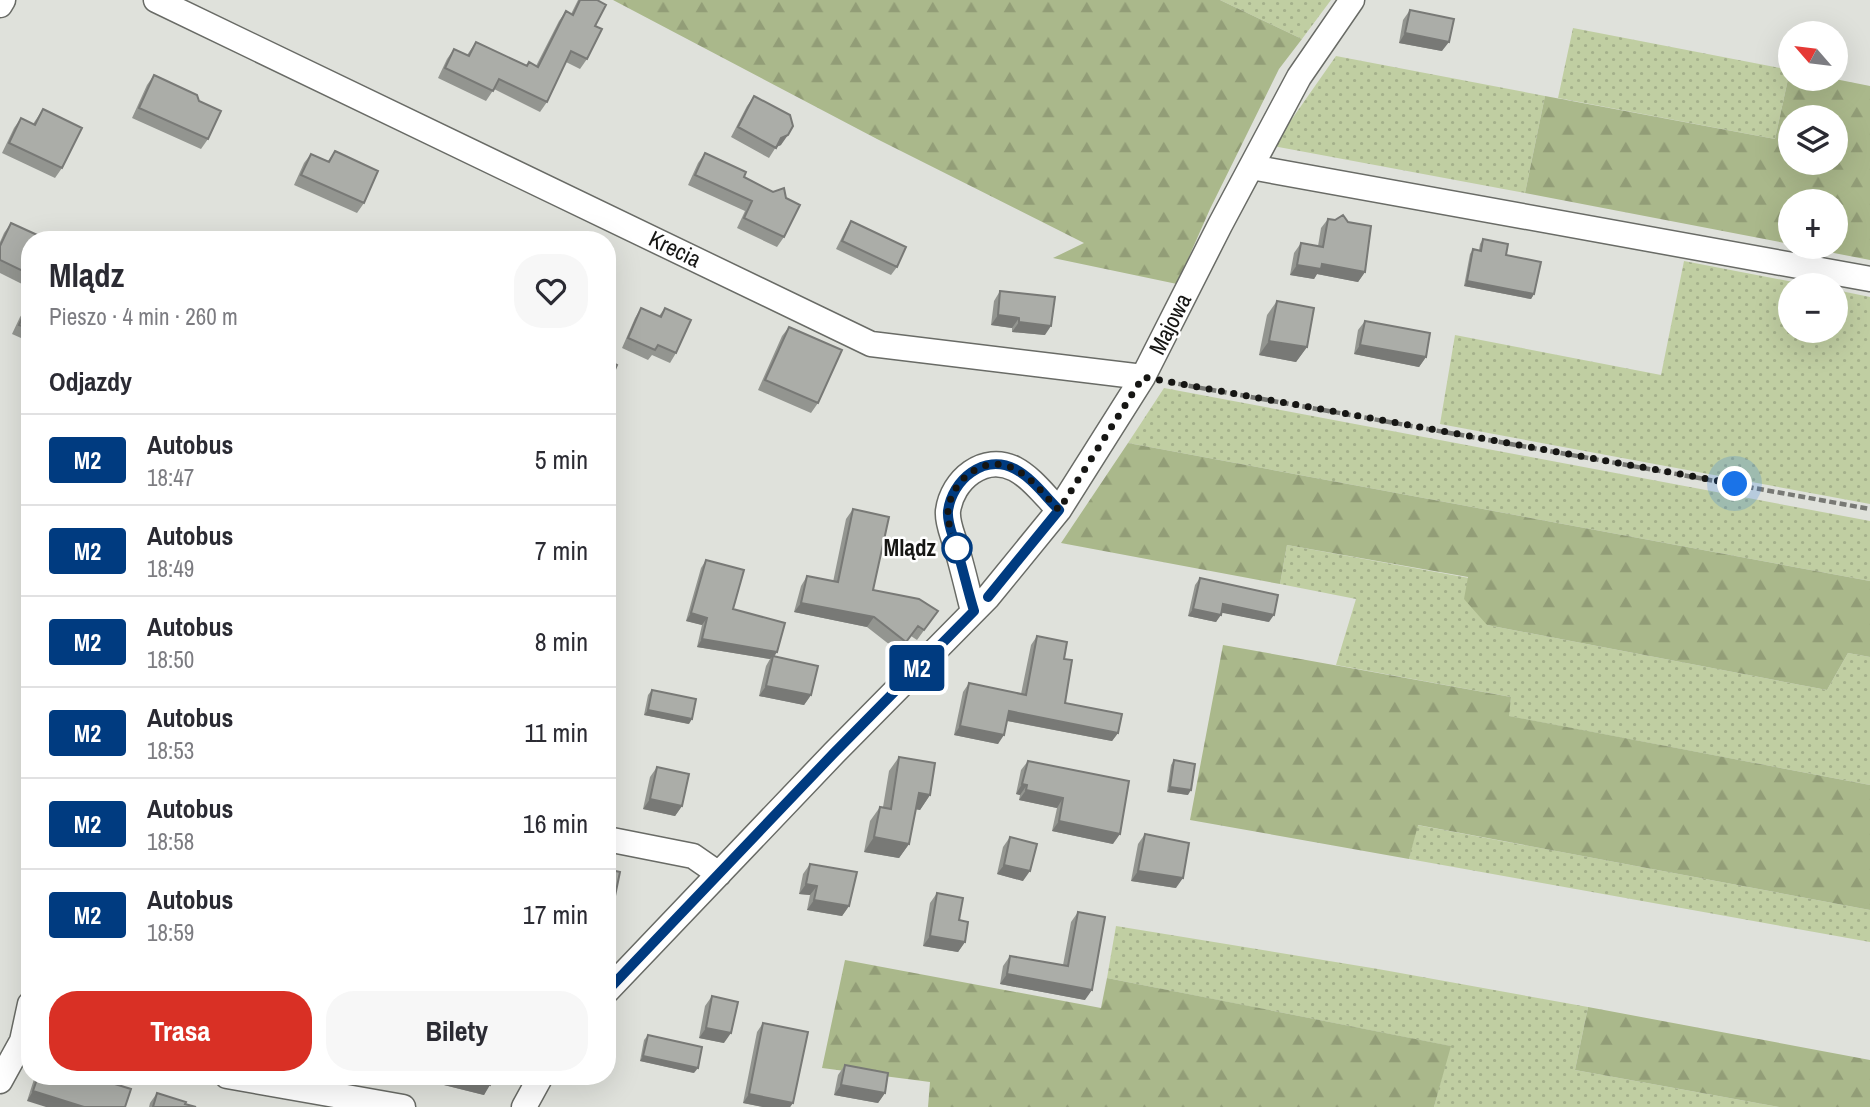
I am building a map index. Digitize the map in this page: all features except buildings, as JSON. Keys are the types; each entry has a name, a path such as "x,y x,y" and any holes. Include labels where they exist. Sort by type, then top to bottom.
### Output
{"street":[{"path":"0,5 3,0"},
{"name":"Krecia","path":"156,0 871,344 1143,377"},
{"name":"Majowa","path":"616,982 974,611 1059,510 1143,377 1299,77 1352,0"},
{"path":"1251,167 1870,279"},
{"path":"974,611 948,512 954,490 962,479 974,470 990,465 1014,469 1059,510"},
{"path":"616,841 693,856 719,874"},
{"path":"0,1081 21,1049"},
{"path":"278,1085 403,1107"},
{"path":"524,1107 536,1085"}],"path":[{"path":"1143,377 1870,509"}],"green space":[{"path":"613,0 1220,0 1302,39 1279,69 1210,209 1177,284 1053,258 1084,243 877,139"},
{"path":"1220,0 1331,0 1302,39"},
{"path":"1573,28 1778,68 1778,91 1785,91 1782,105 1778,105 1775,139 1558,98"},
{"path":"1336,56 1545,96 1525,193 1273,146"},
{"path":"1848,82 1870,86 1870,260 1848,256 1848,189 1778,189 1778,242 1525,193 1545,96 1775,139 1778,125 1778,175 1848,175 1848,105 1782,105 1785,91 1848,91"},
{"path":"1684,261 1778,279 1778,343 1848,343 1848,292 1870,297 1870,504 1440,424 1455,335 1661,375"},
{"path":"1164,388 1870,521 1870,581 1128,443"},
{"path":"1128,443 1870,581 1870,657 1848,653 1827,690 1487,625 1464,599 1468,577 1287,545 1280,584 1061,543"},
{"path":"1287,545 1469,578 1487,625 1827,690 1848,653 1870,657 1870,785 1508,716 1511,697 1336,665 1356,599 1280,584"},
{"path":"1223,645 1511,697 1509,716 1870,785 1870,910 1418,825 1409,859 1190,820"},
{"path":"1417,825 1870,910 1870,942 1409,859"},
{"path":"1116,926 1588,1007 1575,1070 1779,1107 1434,1107 1450,1046 1107,978"},
{"path":"845,960 1101,1008 1107,978 1451,1046 1434,1107 928,1107 930,1082 822,1068"},
{"path":"1588,1007 1870,1060 1870,1107 1779,1107 1575,1070"}],"bus line":[{"name":"M2","path":"616,982 974,611 948,512 954,490 962,479 974,470 990,465 1014,469 1059,510 988,597"}],"place":[{"name":"Mlądz","path":"957,548"}],"route":[{"path":"957,548 948,512 954,490 962,479 974,470 990,465 1014,469 1059,510 1143,377 1735,484"}]}
